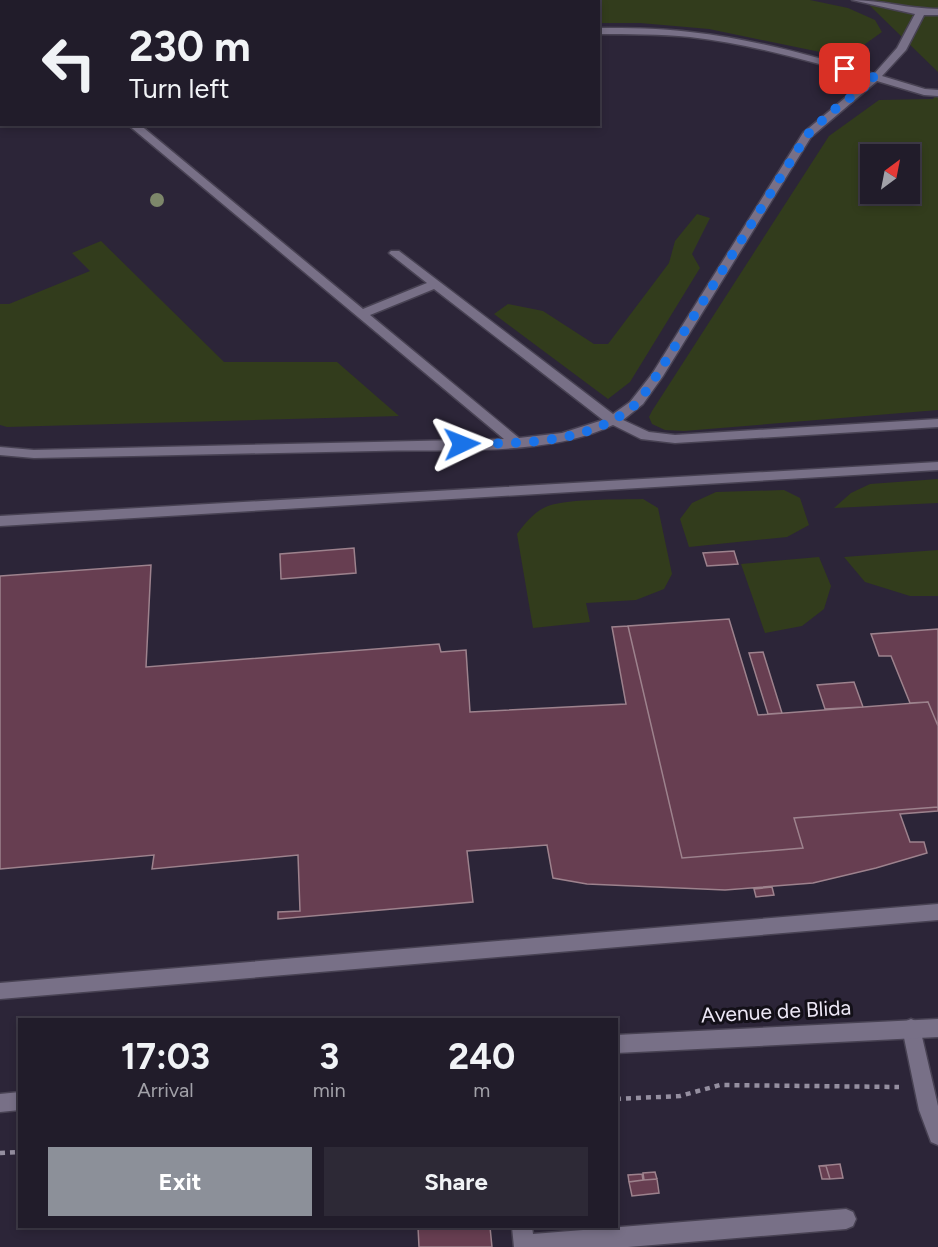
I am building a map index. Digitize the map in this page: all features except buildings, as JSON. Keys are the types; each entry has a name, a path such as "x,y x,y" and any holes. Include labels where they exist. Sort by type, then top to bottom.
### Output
{"street":[{"path":"857,0 920,12 938,12"},
{"path":"0,451 34,454 548,441 597,428 632,408 657,375 807,135 830,113 890,66 916,26 920,12"},
{"path":"600,31 646,30 702,35 790,53 924,92 938,93"},
{"path":"134,126 516,442"},
{"path":"395,253 612,420 646,436 675,440 938,423"},
{"path":"361,314 436,284"},
{"path":"0,521 938,466"},
{"path":"0,991 938,912"},
{"path":"911,1028 924,1088 938,1135"},
{"name":"Avenue de Blida","path":"618,1044 938,1028"},
{"path":"0,1103 18,1101"},
{"path":"523,1240 846,1219"}],"path":[{"path":"618,1099 680,1096 720,1085 924,1088"},
{"path":"0,1154 18,1152"}],"green space":[{"path":"600,0 810,0 848,8 875,20 882,32 861,47 825,53 709,29 640,23 600,23"},
{"path":"864,0 938,0 938,72"},
{"path":"938,92 938,410 684,431 665,430 652,424 649,417 652,411 829,136 879,100 933,99"},
{"path":"697,214 710,218 692,254 700,268 630,382 608,399 494,314 508,304 543,311 594,344 608,344 669,263 675,241"},
{"path":"101,241 224,362 337,362 399,416 7,427 0,425 0,304 9,304 90,271 72,253"},
{"path":"938,479 938,503 834,508 851,493 870,484"},
{"path":"784,490 800,498 809,525 787,537 689,547 680,519 692,503 716,492"},
{"path":"643,499 658,508 672,574 664,589 636,600 586,603 590,622 533,628 517,534 523,526 539,511 558,503"},
{"path":"938,550 938,596 910,596 865,582 844,557"},
{"path":"819,557 831,586 824,609 802,626 765,633 741,564"}],"route":[{"path":"462,444 548,441 597,428 632,408 657,375 807,135 830,113 876,78 845,69"}]}
